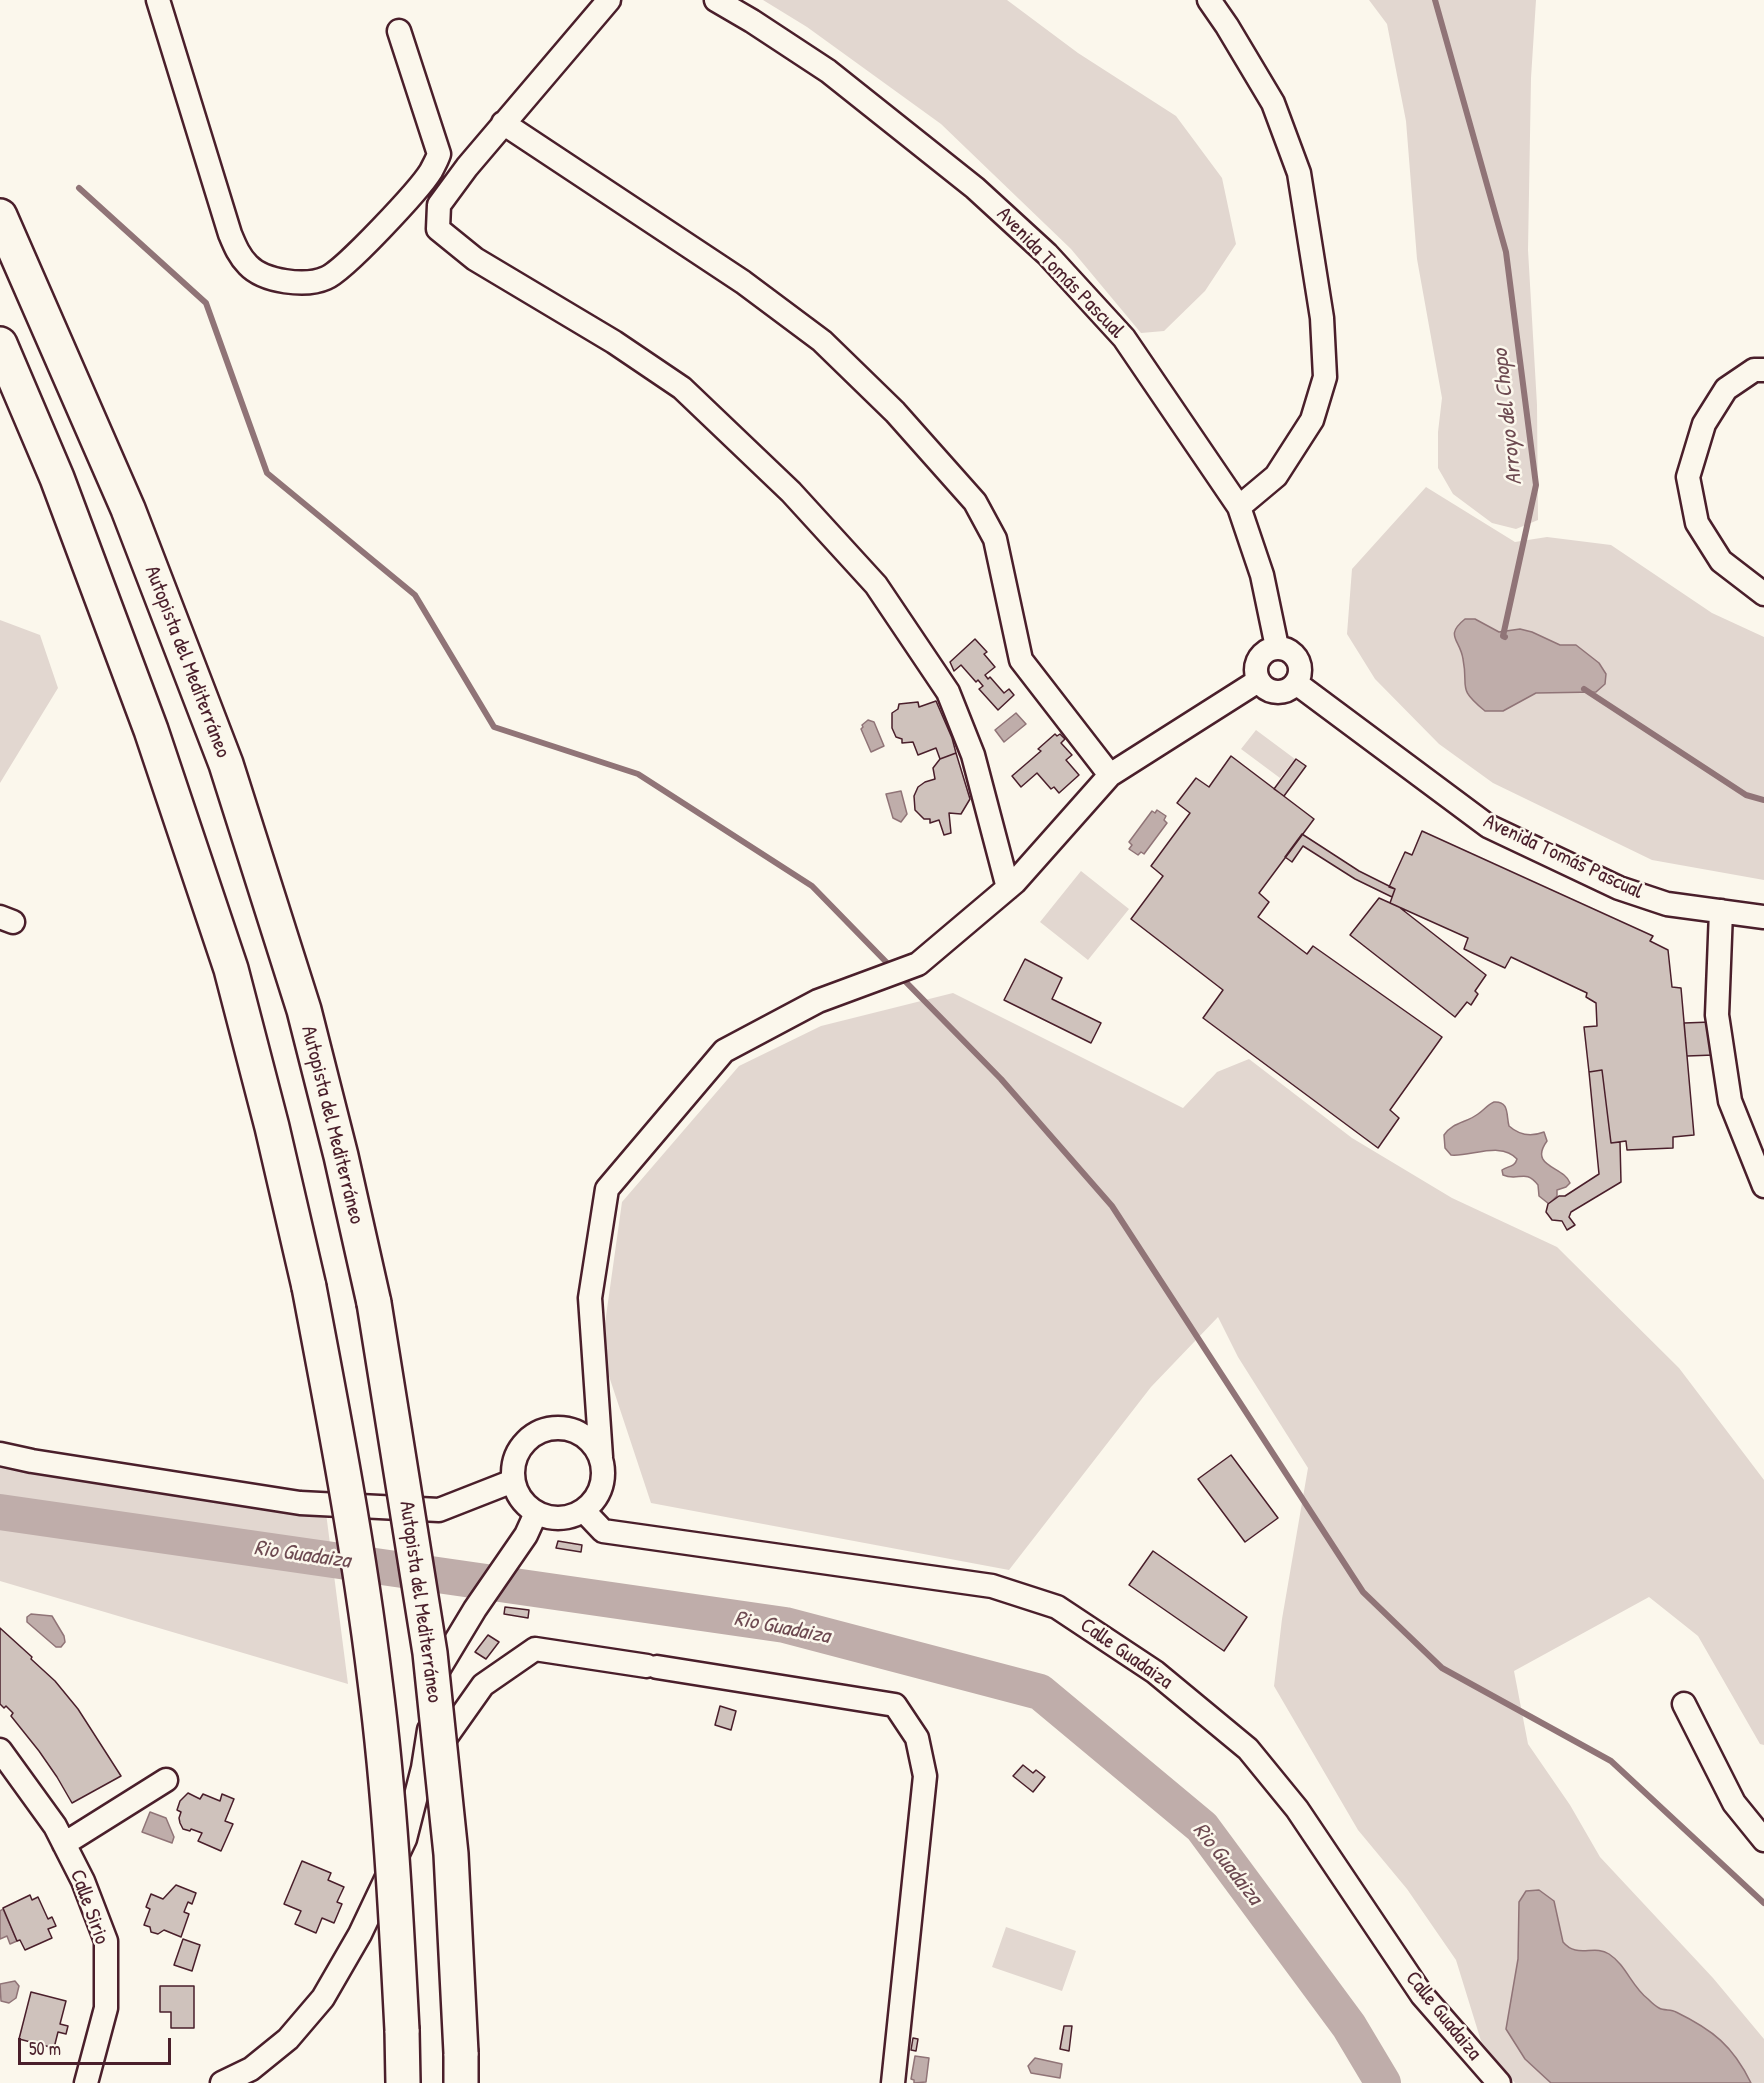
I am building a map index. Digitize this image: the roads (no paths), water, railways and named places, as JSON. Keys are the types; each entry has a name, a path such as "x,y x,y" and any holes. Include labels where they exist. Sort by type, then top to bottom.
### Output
{"highway":[{"name":"Autopista del Mediterráneo","path":"0,216 128,509 226,764 304,1010 341,1156 374,1303 430,1653 451,1854 461,2068"},
{"path":"0,344 57,478 147,719 231,969 272,1127 309,1287 344,1474 375,1681 394,1874 403,2083"}],"street":[{"path":"159,0 230,234 238,252 250,268 282,281 304,283 326,279 342,268 417,189 431,171 439,154 399,31"},
{"path":"609,0 467,167 439,205 438,229 475,259 614,342 682,388 791,492 876,585 948,692 973,755 1008,888"},
{"name":"Avenida Tomás Pascual","path":"716,0 828,71 975,188 1047,254 1124,338 1239,507 1262,575 1277,647"},
{"path":"1209,0 1273,103 1299,173 1322,318 1325,377 1312,420 1276,476 1239,507"},
{"path":"503,123 752,289 822,341 895,412 975,502 995,539 1021,660 1110,775"},
{"path":"439,154 467,167"},
{"path":"1764,370 1754,370 1726,389 1704,424 1688,477 1697,523 1721,561 1764,594"},
{"path":"1277,647 1291,651 1299,662 1299,677 1291,688 1276,692 1263,687 1256,674 1258,659 1263,653 1277,647"},
{"path":"601,1457 593,1444 582,1434 568,1429 553,1428 539,1432 527,1440 518,1452 513,1467 513,1481 517,1494 525,1505 536,1513 548,1518 560,1519 573,1517 584,1511 595,1500 602,1486 604,1472 590,1298 608,1189 724,1051 818,1001 918,964 1008,888 1110,775 1258,681"},
{"name":"Avenida Tomás Pascual","path":"1296,683 1488,826 1619,888 1667,904 1764,917"},
{"path":"1721,911 1717,1015 1730,1101 1764,1186"},
{"path":"0,1454 300,1503 439,1510 513,1481"},
{"name":"Calle Guadaiza","path":"584,1511 603,1531 992,1586 1058,1607 1155,1671 1248,1749 1297,1809 1422,1995 1499,2083"},
{"path":"222,2083 251,2069 288,2039 323,1998 360,1934 405,1839 423,1768 437,1672 475,1609 526,1535 536,1513"},
{"path":"423,1768 483,1685 535,1649 894,1705 917,1738 925,1776 893,2083"},
{"path":"1684,1704 1734,1803 1764,1840"},
{"name":"Calle Sirio","path":"0,1750 55,1826 82,1881 106,1941 106,2008 86,2083"},
{"path":"64,1844 166,1780"}],"waterway":[{"name":"Arroyo del Chopo","path":"1435,0 1506,252 1536,485 1503,636 1505,637"},
{"path":"79,188 206,303 267,473 415,595 494,727 638,774 812,886 893,969"},
{"name":"Arroyo del Chopo","path":"1584,689 1746,795 1764,800"},
{"path":"900,976 1001,1079 1112,1206 1363,1592 1442,1668 1611,1761 1764,1903"},
{"name":"Rio Guadaiza","path":"0,1512 785,1625 1040,1692 1202,1827 1349,2026 1383,2083"}]}
